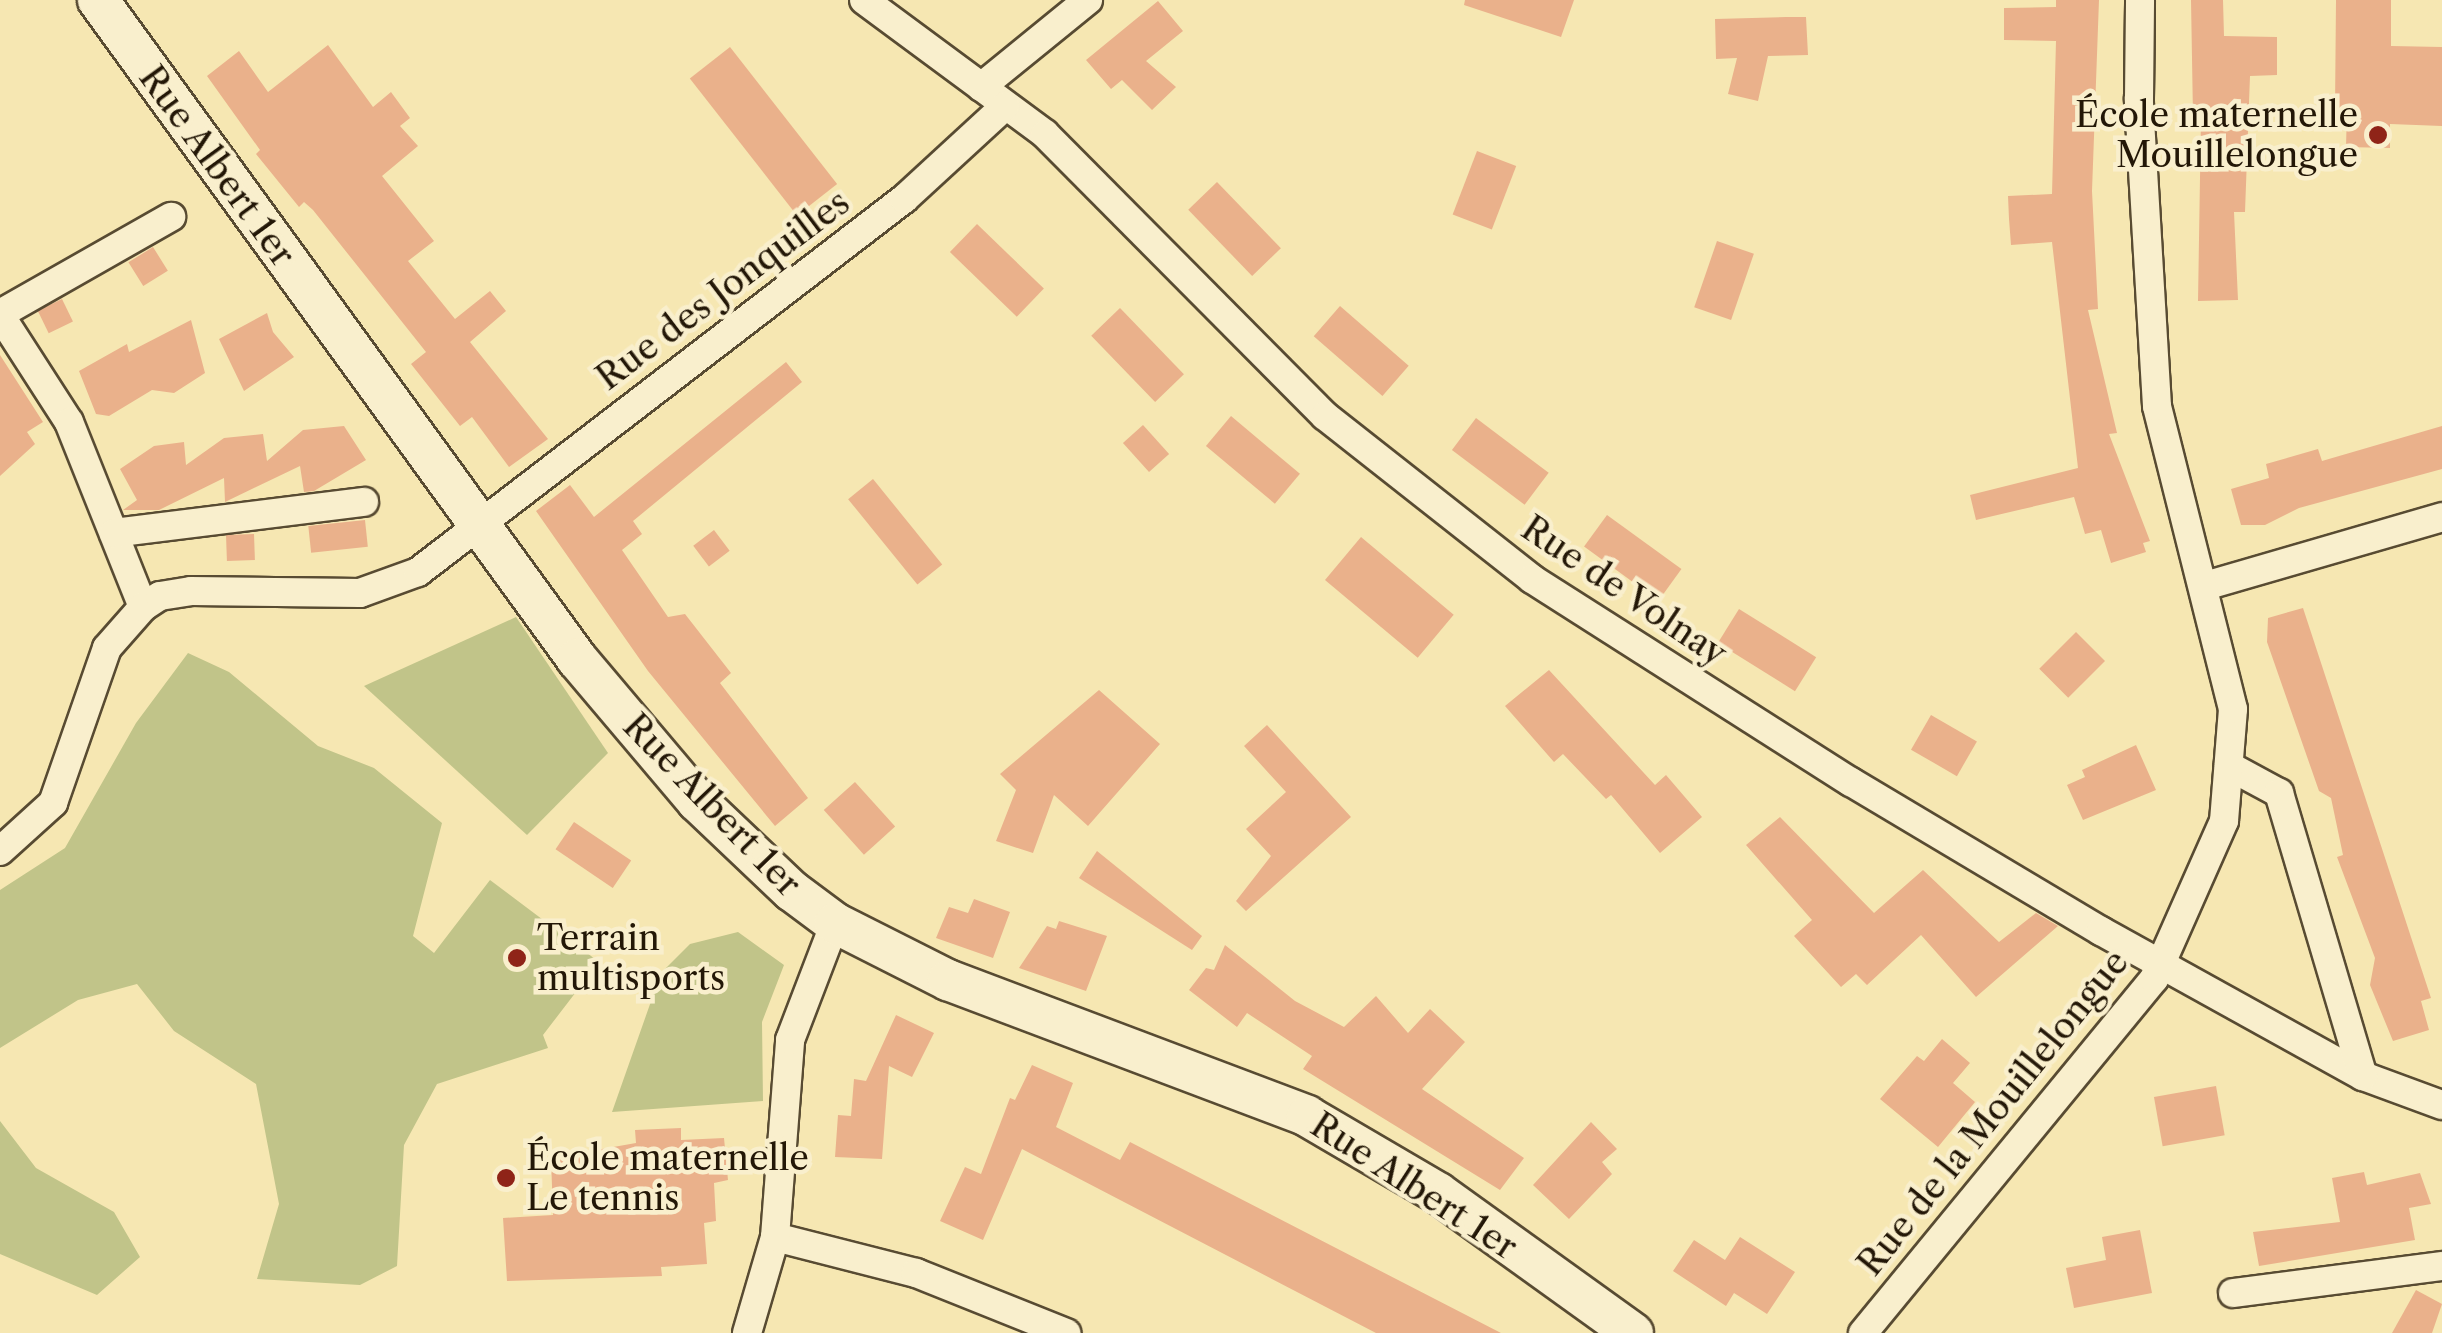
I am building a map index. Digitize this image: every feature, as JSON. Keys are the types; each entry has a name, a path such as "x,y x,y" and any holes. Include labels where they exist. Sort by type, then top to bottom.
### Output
{"main road":[{"name":"Rue Albert 1er","path":"98,0 477,524 638,736 746,850 835,922 948,980 1307,1116 1438,1193 1633,1333"}],"street":[{"path":"981,87 1088,0"},
{"name":"Rue de la Mouillelongue","path":"1862,1333 2162,964 2224,821 2233,709 2158,406 2139,99 2140,0"},
{"name":"Rue de Volnay","path":"870,2 1088,174 1325,416 1532,579 1851,782 2162,964 2363,1076 2442,1106"},
{"name":"Rue des Jonquilles","path":"143,608 160,596 191,591 360,593 418,572 904,199 1005,106"},
{"path":"0,851 53,804 107,648 143,608 69,422 0,314 171,217"},
{"path":"114,533 364,502"},
{"path":"2205,586 2442,517"},
{"path":"2228,766 2279,793 2363,1076"},
{"path":"747,1333 775,1237 790,1040 835,922"},
{"path":"775,1237 916,1274 1066,1333"},
{"path":"2233,1293 2442,1266"}],"green space":[{"path":"516,617 608,753 527,835 364,686"},
{"path":"188,653 229,672 318,746 374,768 442,823 413,936 434,953 490,880 599,962 543,1035 548,1048 437,1084 404,1145 397,1266 360,1285 257,1279 279,1204 256,1084 174,1031 137,984 78,1000 0,1048 0,890 65,848 136,723"},
{"path":"738,932 784,965 762,1022 763,1101 612,1112 661,973 690,944"},
{"path":"0,1121 36,1168 114,1212 140,1257 97,1295 0,1254"}],"building":[{"path":"1465,0 1574,0 1561,37 1464,5"},
{"path":"2056,0 2099,0 2092,191 2098,309 2088,310 2117,433 2109,434 2150,541 2143,543 2146,552 2111,563 2101,530 2085,534 2074,497 1976,520 1970,495 2078,468 2052,242 2011,245 2009,219 2008,196 2052,194 2056,41 2004,40 2004,8 2056,7"},
{"path":"2191,0 2223,0 2224,36 2277,37 2277,75 2250,76 2245,212 2234,212 2238,300 2198,301 2201,117 2193,117"},
{"path":"2336,0 2391,0 2391,46 2442,47 2442,126 2390,124 2390,148 2346,147 2347,109 2335,108"},
{"path":"1158,1 1183,31 1146,61 1176,87 1152,110 1122,80 1111,89 1086,60"},
{"path":"1806,17 1808,55 1768,56 1758,101 1728,94 1737,58 1716,59 1715,19"},
{"path":"328,45 373,107 391,92 410,118 400,126 418,146 382,176 434,241 408,261 455,319 490,291 506,311 470,342 548,439 509,467 472,417 460,426 411,364 426,352 313,210 304,202 299,207 256,154 260,150 207,76 239,51 268,92"},
{"path":"730,47 837,184 797,216 690,78"},
{"path":"1477,151 1516,166 1492,230 1453,214"},
{"path":"1217,182 1281,248 1252,276 1188,210"},
{"path":"977,224 1044,289 1017,317 950,252"},
{"path":"1717,241 1754,254 1731,320 1694,307"},
{"path":"153,247 168,271 143,286 128,262"},
{"path":"62,299 73,321 49,333 38,311"},
{"path":"1340,306 1409,366 1382,396 1314,336"},
{"path":"1120,308 1184,374 1155,402 1091,336"},
{"path":"267,313 273,332 294,357 244,391 219,339"},
{"path":"191,320 205,373 174,393 152,390 109,416 96,414 79,371 127,344 129,352"},
{"path":"0,355 43,422 27,432 35,444 0,476"},
{"path":"786,362 802,382 633,521 642,534 622,550 668,617 685,614 731,673 720,683 808,798 775,826 648,671 536,511 570,485 594,517"},
{"path":"1231,416 1300,474 1275,504 1206,446"},
{"path":"1476,418 1549,473 1525,505 1452,450"},
{"path":"1143,425 1169,454 1149,472 1123,443"},
{"path":"344,426 366,460 314,491 304,492 300,466 225,502 224,478 159,510 123,510 137,500 120,469 154,446 184,442 186,465 224,438 263,434 267,461 303,430"},
{"path":"2442,426 2442,469 2299,508 2265,525 2241,525 2231,489 2269,478 2266,464 2318,449 2322,461"},
{"path":"873,479 942,564 917,585 848,499"},
{"path":"1607,515 1681,569 1659,601 1584,547"},
{"path":"365,520 368,547 311,553 308,526"},
{"path":"714,530 730,551 709,566 693,546"},
{"path":"254,534 255,560 227,561 226,535"},
{"path":"1361,537 1454,615 1418,658 1325,580"},
{"path":"2303,608 2431,998 2421,1001 2429,1030 2393,1041 2370,985 2375,958 2337,857 2343,855 2331,798 2319,791 2267,642 2268,618"},
{"path":"1739,609 1816,657 1795,691 1718,643"},
{"path":"2076,632 2105,661 2068,698 2039,669"},
{"path":"1549,670 1655,785 1666,775 1702,817 1660,853 1611,795 1606,799 1563,754 1554,762 1505,706"},
{"path":"1099,690 1160,744 1088,826 1054,795 1033,853 996,841 1016,790 1000,774"},
{"path":"1931,715 1977,742 1957,776 1911,750"},
{"path":"1267,725 1351,817 1246,911 1236,901 1271,856 1246,829 1286,792 1244,746"},
{"path":"2136,745 2156,790 2083,820 2067,785 2085,777 2082,770"},
{"path":"855,782 895,827 864,855 824,810"},
{"path":"1780,817 1874,913 1923,870 1999,942 2036,913 2058,926 1976,997 1921,935 1867,985 1856,974 1841,987 1794,936 1812,920 1746,845"},
{"path":"574,822 631,861 613,888 556,849"},
{"path":"1097,851 1202,936 1192,950 1079,878"},
{"path":"974,899 1010,912 993,958 936,938 949,907 968,913"},
{"path":"1059,921 1107,936 1086,991 1019,968 1047,926 1056,929"},
{"path":"1225,945 1295,1001 1344,1027 1376,996 1408,1033 1430,1009 1465,1042 1422,1089 1524,1158 1500,1190 1303,1069 1312,1056 1247,1013 1237,1027 1189,990 1206,968 1214,970"},
{"path":"896,1015 934,1033 912,1077 889,1066 882,1159 835,1157 838,1115 851,1116 854,1079 866,1081"},
{"path":"1942,1039 1970,1063 1953,1083 1975,1102 1938,1147 1880,1099 1917,1056 1924,1061"},
{"path":"1032,1065 1073,1083 1056,1127 1120,1160 1130,1142 1501,1333 1376,1333 1022,1149 983,1240 940,1221 965,1167 981,1174 1010,1098 1015,1100"},
{"path":"2216,1086 2225,1135 2163,1146 2154,1097"},
{"path":"1591,1122 1617,1149 1602,1162 1612,1174 1569,1219 1533,1185"},
{"path":"681,1128 681,1140 724,1138 728,1180 714,1183 716,1221 704,1223 707,1264 661,1267 662,1276 507,1281 503,1218 553,1215 551,1158 636,1143 635,1130"},
{"path":"2364,1172 2367,1185 2420,1173 2431,1204 2409,1208 2415,1240 2259,1266 2253,1232 2340,1222 2332,1178"},
{"path":"2140,1230 2152,1293 2074,1308 2066,1268 2106,1260 2102,1237"},
{"path":"1740,1237 1795,1272 1767,1314 1734,1293 1726,1306 1673,1271 1694,1240 1725,1260"},
{"path":"2416,1290 2442,1304 2432,1333 2392,1333"}],"place":[{"name":"École maternelle Mouillelongue","path":"2378,135"},
{"name":"Terrain multisports","path":"517,958"},
{"name":"École maternelle Le tennis","path":"506,1178"}]}
